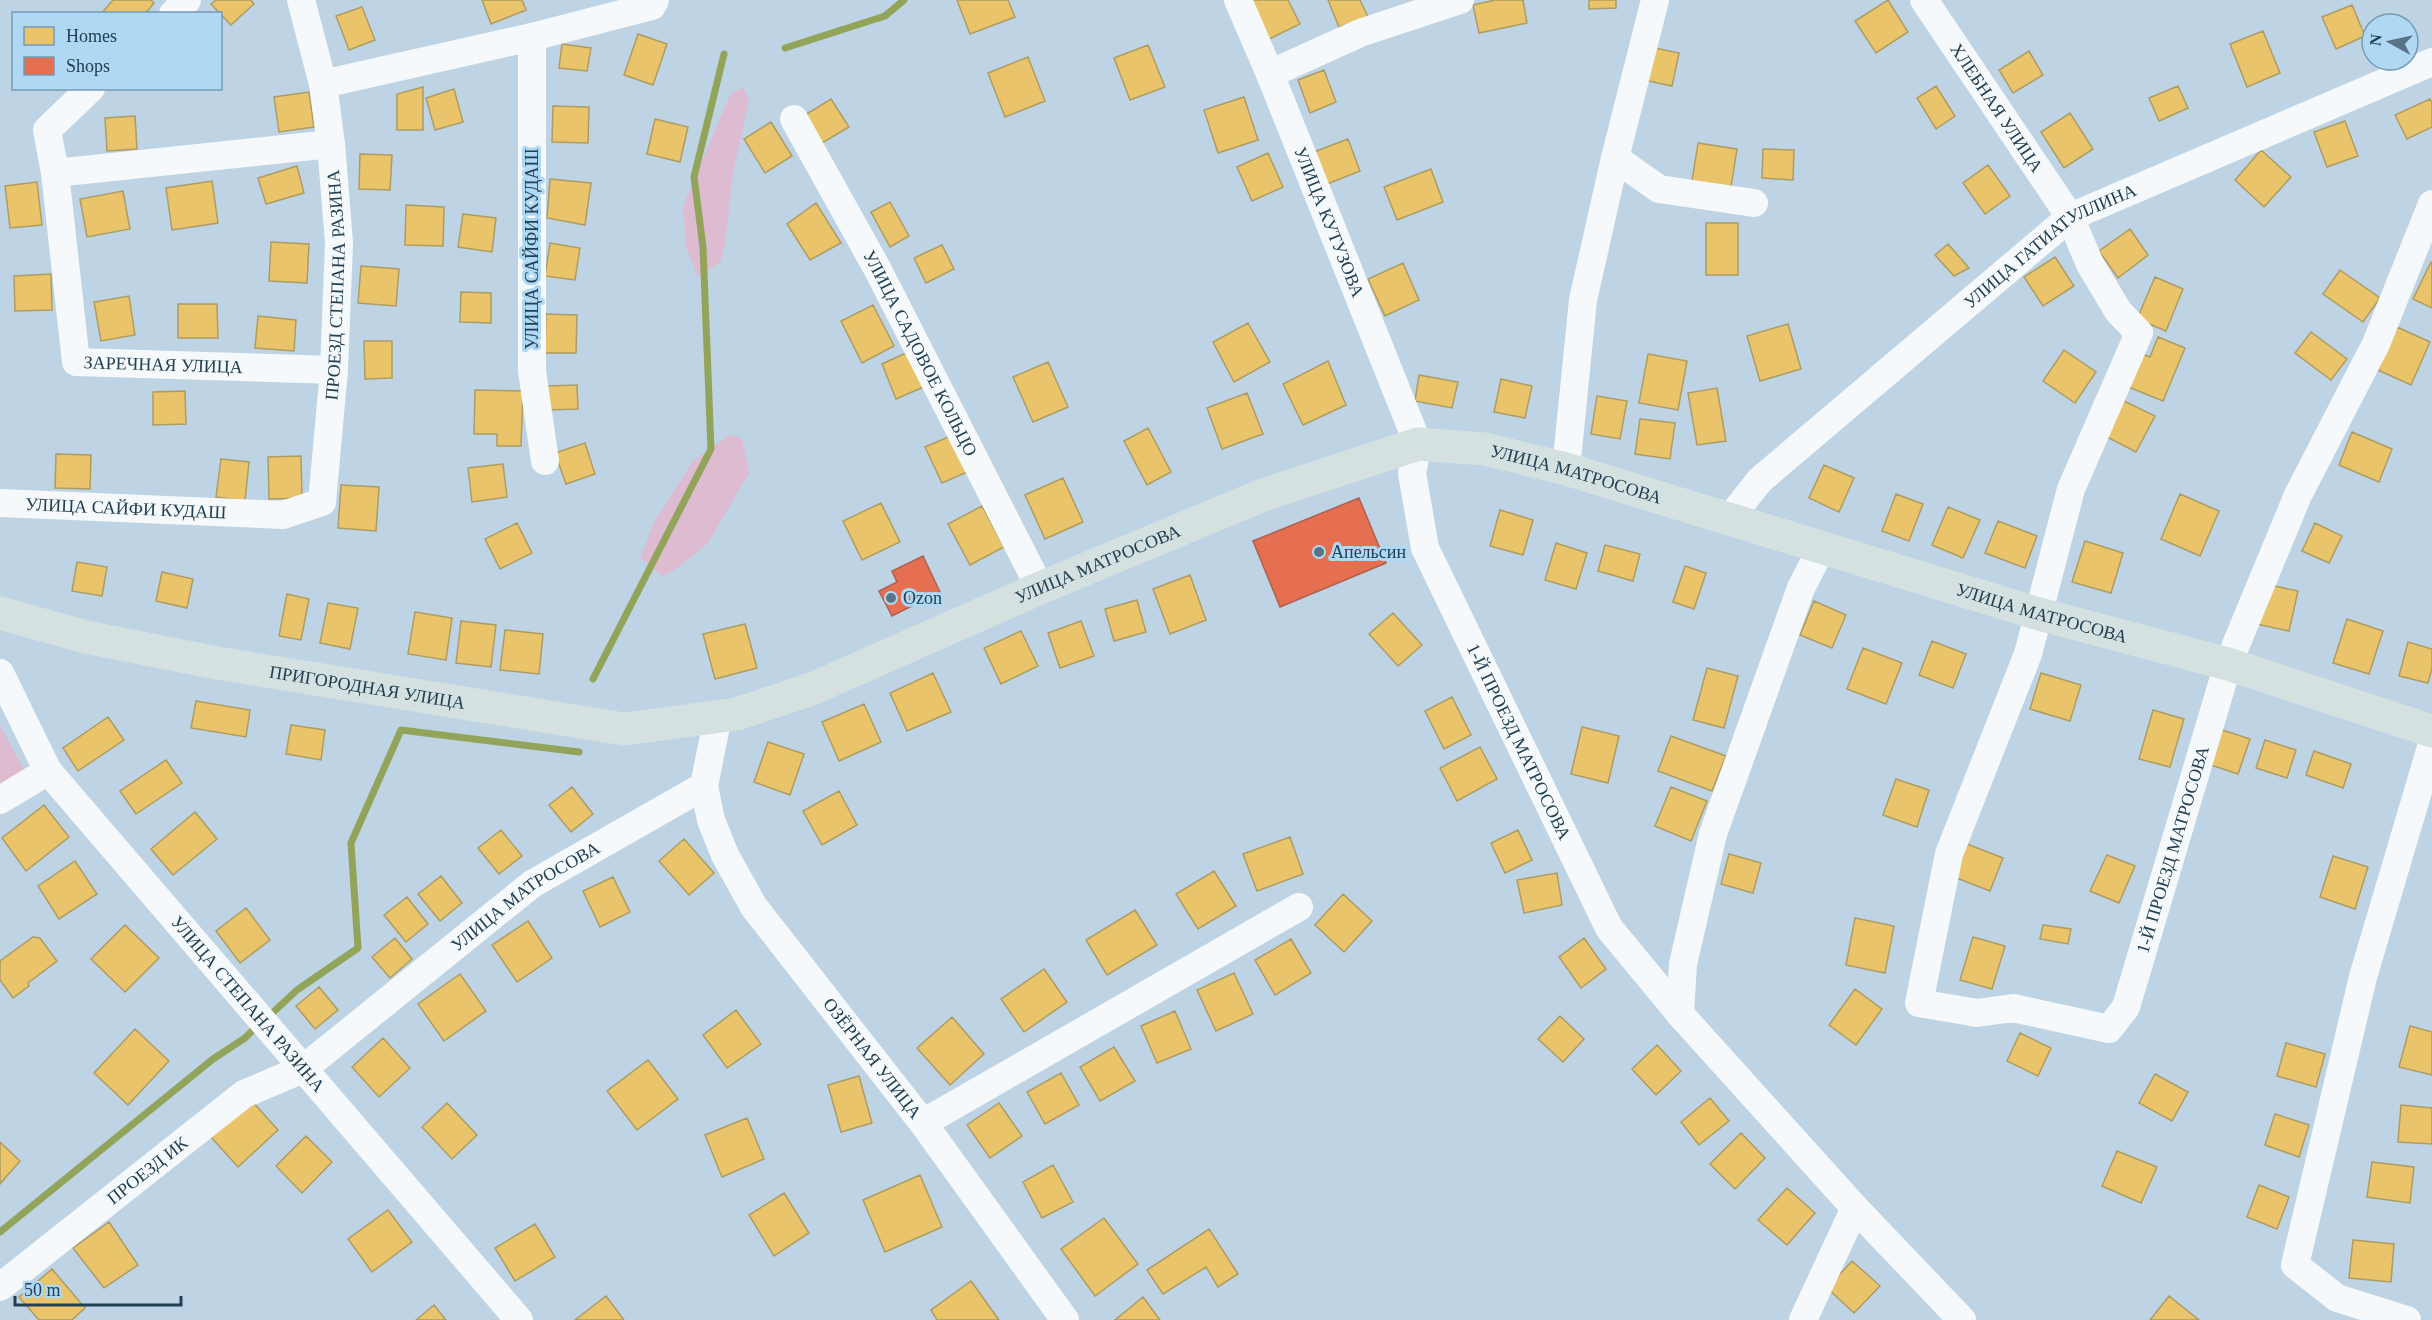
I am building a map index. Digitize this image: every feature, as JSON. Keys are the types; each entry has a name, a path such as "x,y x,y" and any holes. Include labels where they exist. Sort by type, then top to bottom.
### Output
{"main road":[{"name":"УЛИЦА МАТРОСОВА","path":"728,715 814,688 1040,588 1263,495 1418,444 1485,449 1566,469 2039,614 2228,664 2432,731"},
{"name":"ПРИГОРОДНАЯ УЛИЦА","path":"0,613 86,637 217,663 624,729 728,715"}],"street":[{"path":"175,12 188,0"},
{"name":"ПРОЕЗД СТЕПАНА РАЗИНА","path":"301,0 323,84 331,144 339,243 334,370 322,502"},
{"path":"323,84 532,37 652,6 655,0"},
{"name":"УЛИЦА КУТУЗОВА","path":"1238,0 1270,74 1418,444"},
{"path":"1270,74 1360,33 1460,0"},
{"path":"1566,469 1583,300 1615,158 1655,0"},
{"name":"ХЛЕБНАЯ УЛИЦА","path":"1924,0 2070,217 2090,264 2118,311 2139,333 2071,489 2039,614"},
{"name":"УЛИЦА САЙФИ КУДАШ","path":"532,37 532,371 544,461"},
{"name":"УЛИЦА ГАТИАТУЛЛИНА","path":"1729,519 1760,480 2070,217 2432,62"},
{"name":"ЗАРЕЧНАЯ УЛИЦА","path":"90,90 47,130 55,173 76,362 334,370"},
{"name":"УЛИЦА САДОВОЕ КОЛЬЦО","path":"794,119 878,270 1040,588"},
{"path":"55,173 331,144"},
{"path":"1615,158 1659,189 1754,203"},
{"name":"1-Й ПРОЕЗД МАТРОСОВА","path":"2039,614 2028,654 1949,854 1919,1003 1977,1013 2013,1008 2109,1029 2126,1007 2228,664 2298,495 2376,344 2432,204"},
{"name":"1-Й ПРОЕЗД МАТРОСОВА","path":"1418,444 1412,473 1425,548 1609,928 1680,1014 1855,1208 1962,1320"},
{"name":"УЛИЦА САЙФИ КУДАШ","path":"0,503 283,515 322,502"},
{"path":"1680,1014 1683,964 1713,834 1801,588 1822,547"},
{"name":"УЛИЦА СТЕПАНА РАЗИНА","path":"0,673 48,771 519,1320"},
{"path":"704,786 728,715"},
{"path":"2407,1320 2337,1298 2295,1265 2363,977 2432,744"},
{"path":"0,800 48,771"},
{"name":"УЛИЦА МАТРОСОВА","path":"303,1069 532,884 704,786"},
{"name":"ОЗЁРНАЯ УЛИЦА","path":"704,786 711,820 725,855 754,907 923,1122 1065,1320"},
{"path":"923,1122 1299,907"},
{"name":"ПРОЕЗД ИК","path":"0,1287 244,1094 303,1069"},
{"path":"1803,1320 1855,1208"}],"shaded area":[{"path":"743,87 749,101 733,173 725,245 720,263 697,276 686,246 683,206 730,95"},
{"path":"730,435 742,438 749,473 708,543 679,567 663,576 640,558 653,524 693,461"},
{"path":"0,725 24,769 0,784"}],"building: Homes":[{"path":"113,0 151,0 154,3 147,12 103,12"},
{"path":"216,0 251,0 254,4 231,25 222,16 222,12 219,12 211,4"},
{"path":"482,0 522,0 526,10 491,24"},
{"path":"957,0 1008,0 1015,17 970,34"},
{"path":"1254,0 1288,0 1300,24 1267,40 1248,3"},
{"path":"1328,0 1360,0 1368,17 1339,27"},
{"path":"1495,0 1523,0 1527,23 1479,33 1473,5"},
{"path":"1589,0 1616,0 1616,8 1589,9"},
{"path":"1888,0 1908,32 1876,53 1855,21"},
{"path":"2352,5 2360,24 2360,38 2336,49 2322,17"},
{"path":"362,7 375,40 349,50 336,16"},
{"path":"2263,31 2280,73 2247,87 2230,44"},
{"path":"638,34 667,44 653,85 624,75"},
{"path":"562,44 591,48 587,71 559,68"},
{"path":"1148,45 1165,87 1130,100 1114,58"},
{"path":"1655,48 1679,53 1672,86 1648,81"},
{"path":"2029,51 2043,75 2013,93 1999,70"},
{"path":"1028,57 1045,101 1005,117 988,73"},
{"path":"1324,70 1336,102 1310,113 1298,80"},
{"path":"1936,86 1955,116 1936,129 1917,98"},
{"path":"2178,86 2188,108 2159,121 2149,98"},
{"path":"423,87 423,130 397,130 397,94"},
{"path":"454,89 463,122 435,130 426,98"},
{"path":"309,92 314,127 279,132 274,97"},
{"path":"1244,97 1258,140 1218,153 1204,110"},
{"path":"831,99 849,127 822,143 805,115"},
{"path":"2430,99 2432,127 2407,139 2395,115"},
{"path":"553,106 589,107 588,143 552,142"},
{"path":"2070,113 2093,149 2064,168 2041,132"},
{"path":"135,116 137,149 107,151 105,118"},
{"path":"655,119 688,127 680,162 647,154"},
{"path":"2345,121 2358,156 2327,167 2314,132"},
{"path":"771,122 792,156 765,173 744,139"},
{"path":"1348,139 1360,171 1327,184 1314,152"},
{"path":"1698,143 1737,149 1731,187 1692,181"},
{"path":"1763,149 1794,150 1793,180 1762,178"},
{"path":"2261,150 2291,177 2264,207 2235,180"},
{"path":"1268,153 1283,187 1252,201 1237,167"},
{"path":"360,154 392,155 390,190 359,189"},
{"path":"1988,165 2010,196 1985,214 1963,183"},
{"path":"297,166 304,193 266,204 258,178"},
{"path":"1431,169 1443,202 1397,220 1384,187"},
{"path":"550,179 591,183 585,225 547,218"},
{"path":"212,181 218,223 172,230 166,188"},
{"path":"37,182 42,225 10,228 5,186"},
{"path":"123,191 130,229 87,237 80,199"},
{"path":"890,202 909,236 890,247 871,212"},
{"path":"816,203 841,243 810,260 787,224"},
{"path":"406,205 444,207 443,246 405,245"},
{"path":"463,214 496,218 492,252 458,247"},
{"path":"1706,223 1738,223 1738,275 1706,275"},
{"path":"2130,229 2148,255 2118,278 2099,251"},
{"path":"271,242 309,244 307,283 269,281"},
{"path":"550,243 580,248 575,280 545,276"},
{"path":"1948,244 1969,268 1954,276 1935,255"},
{"path":"942,245 954,269 926,283 914,258"},
{"path":"2055,257 2074,286 2043,306 2024,277"},
{"path":"2432,262 2432,308 2413,299"},
{"path":"1403,263 1419,300 1385,316 1368,279"},
{"path":"361,266 399,269 396,306 358,303"},
{"path":"2340,270 2380,298 2363,322 2323,294"},
{"path":"51,274 52,310 15,311 14,276"},
{"path":"2155,277 2183,289 2166,331 2137,319"},
{"path":"461,292 491,293 491,323 460,322"},
{"path":"129,296 135,335 101,341 94,302"},
{"path":"178,304 217,304 218,338 178,338"},
{"path":"873,305 894,346 862,363 841,321"},
{"path":"546,314 577,315 576,353 545,353"},
{"path":"258,316 296,320 294,351 255,348"},
{"path":"1248,323 1270,362 1234,382 1213,342"},
{"path":"1788,324 1801,369 1760,381 1747,336"},
{"path":"2397,327 2430,342 2411,385 2378,370"},
{"path":"2311,332 2347,359 2331,380 2295,353"},
{"path":"2158,337 2185,348 2163,401 2126,386 2140,353 2150,357"},
{"path":"364,341 392,341 392,378 365,379"},
{"path":"919,347 935,382 896,399 882,364"},
{"path":"2064,350 2096,372 2075,403 2043,381"},
{"path":"1648,354 1687,361 1678,410 1639,403"},
{"path":"1328,361 1346,405 1303,425 1283,384"},
{"path":"1048,362 1068,407 1033,422 1013,377"},
{"path":"1419,375 1458,382 1452,408 1415,401"},
{"path":"1501,379 1532,386 1525,418 1494,412"},
{"path":"577,385 578,409 548,410 547,386"},
{"path":"1717,388 1726,441 1697,445 1688,393"},
{"path":"475,390 523,391 521,446 497,446 497,434 474,434"},
{"path":"185,391 186,424 153,425 153,392"},
{"path":"1247,393 1263,434 1222,449 1207,408"},
{"path":"1597,396 1627,401 1620,439 1591,434"},
{"path":"2122,400 2155,416 2136,452 2105,436"},
{"path":"1640,419 1675,423 1670,459 1635,454"},
{"path":"1148,428 1171,472 1147,485 1124,441"},
{"path":"2352,432 2392,449 2379,482 2339,465"},
{"path":"951,436 983,465 942,483 925,447"},
{"path":"585,443 595,474 566,484 555,453"},
{"path":"56,454 91,455 90,489 55,488"},
{"path":"301,456 302,498 269,499 268,457"},
{"path":"221,459 249,462 245,501 216,497"},
{"path":"503,464 507,497 472,502 468,468"},
{"path":"1824,465 1854,478 1839,512 1809,498"},
{"path":"1063,478 1083,522 1045,539 1025,495"},
{"path":"341,485 379,487 376,531 338,528"},
{"path":"1896,494 1923,504 1909,541 1882,531"},
{"path":"2180,494 2219,511 2200,556 2161,539"},
{"path":"881,503 900,542 862,560 843,521"},
{"path":"982,506 1004,547 970,565 948,524"},
{"path":"1948,507 1980,520 1963,558 1932,545"},
{"path":"1500,510 1533,520 1523,555 1490,546"},
{"path":"1998,521 2037,536 2025,568 1985,553"},
{"path":"517,523 532,553 500,569 485,539"},
{"path":"2315,523 2342,536 2329,563 2302,551"},
{"path":"2085,541 2123,553 2111,593 2072,582"},
{"path":"1556,543 1587,553 1576,589 1545,580"},
{"path":"1605,545 1640,554 1633,581 1598,571"},
{"path":"77,562 107,567 102,596 72,591"},
{"path":"1685,566 1706,573 1694,609 1673,602"},
{"path":"162,572 193,579 187,608 156,601"},
{"path":"1190,575 1206,620 1170,634 1153,589"},
{"path":"2265,584 2298,591 2289,631 2256,624"},
{"path":"287,594 309,599 301,640 279,636"},
{"path":"1137,600 1146,632 1114,641 1105,609"},
{"path":"1814,601 1846,615 1832,648 1800,635"},
{"path":"328,603 358,608 350,649 320,643"},
{"path":"415,612 452,618 446,660 408,654"},
{"path":"1393,613 1422,645 1398,666 1369,634"},
{"path":"2347,619 2383,631 2369,674 2333,663"},
{"path":"461,621 496,625 491,667 456,663"},
{"path":"1081,621 1094,656 1060,668 1048,633"},
{"path":"745,624 757,668 715,679 703,634"},
{"path":"505,630 543,634 539,674 500,670"},
{"path":"1021,631 1038,666 1001,684 984,648"},
{"path":"1932,641 1966,654 1953,688 1919,675"},
{"path":"2408,642 2432,649 2432,668 2428,683 2399,676"},
{"path":"1863,648 1902,663 1886,704 1847,689"},
{"path":"1707,668 1738,676 1724,728 1693,720"},
{"path":"933,673 951,712 907,731 890,693"},
{"path":"2041,673 2081,685 2070,721 2030,709"},
{"path":"1452,697 1471,735 1444,749 1425,711"},
{"path":"196,701 250,710 246,737 191,728"},
{"path":"864,704 881,742 839,761 822,722"},
{"path":"2153,710 2184,719 2170,767 2139,759"},
{"path":"108,717 124,740 78,771 63,748"},
{"path":"291,725 325,730 321,760 286,754"},
{"path":"1582,727 1619,736 1608,783 1571,774"},
{"path":"2213,727 2250,739 2238,774 2202,762"},
{"path":"1671,736 1726,756 1712,791 1658,771"},
{"path":"2265,740 2296,750 2287,778 2256,768"},
{"path":"768,742 804,754 790,795 754,782"},
{"path":"1480,747 1497,779 1457,801 1440,768"},
{"path":"2314,751 2351,764 2343,788 2306,775"},
{"path":"166,760 182,783 136,814 120,791"},
{"path":"1896,779 1929,790 1917,827 1883,815"},
{"path":"572,787 593,814 571,832 549,805"},
{"path":"1671,787 1707,801 1691,841 1655,826"},
{"path":"839,791 857,825 822,845 803,811"},
{"path":"44,805 69,837 26,871 2,838"},
{"path":"195,812 217,839 173,875 151,849"},
{"path":"501,830 522,856 499,874 478,848"},
{"path":"1518,830 1532,860 1505,873 1491,843"},
{"path":"1290,837 1303,874 1257,891 1243,854"},
{"path":"684,839 714,873 689,895 659,861"},
{"path":"1962,842 2003,858 1990,891 1949,875"},
{"path":"1729,854 1761,863 1753,893 1721,884"},
{"path":"2107,855 2135,866 2119,903 2090,891"},
{"path":"2333,856 2368,867 2355,909 2320,897"},
{"path":"75,861 97,894 59,919 38,886"},
{"path":"1214,871 1236,906 1198,929 1176,894"},
{"path":"1557,873 1562,905 1524,913 1517,880"},
{"path":"441,876 462,903 440,921 418,894"},
{"path":"613,877 630,912 600,927 583,891"},
{"path":"1343,894 1372,921 1344,952 1315,925"},
{"path":"407,897 428,924 406,942 384,915"},
{"path":"246,908 270,940 240,963 216,931"},
{"path":"1135,910 1157,945 1107,975 1086,940"},
{"path":"1855,918 1894,926 1885,973 1846,965"},
{"path":"528,921 552,958 517,982 492,945"},
{"path":"125,925 159,958 125,992 91,959"},
{"path":"2043,925 2071,929 2068,944 2040,939"},
{"path":"33,937 40,938 57,961 28,983 29,986 13,998 0,980 0,961"},
{"path":"1973,937 2005,946 1992,989 1960,980"},
{"path":"395,938 412,959 390,978 372,957"},
{"path":"1584,938 1606,969 1581,988 1559,957"},
{"path":"1291,939 1311,973 1275,995 1255,960"},
{"path":"1044,969 1067,1002 1024,1032 1001,999"},
{"path":"1234,973 1253,1014 1216,1031 1197,990"},
{"path":"460,974 486,1011 444,1041 418,1004"},
{"path":"319,987 338,1010 315,1029 296,1006"},
{"path":"1855,989 1882,1009 1856,1045 1829,1025"},
{"path":"736,1010 761,1044 727,1068 703,1035"},
{"path":"1175,1011 1191,1049 1157,1063 1141,1026"},
{"path":"1560,1016 1584,1039 1563,1062 1538,1039"},
{"path":"952,1017 984,1054 950,1085 917,1048"},
{"path":"2410,1026 2432,1032 2432,1075 2399,1067"},
{"path":"135,1029 169,1061 128,1105 94,1073"},
{"path":"2020,1033 2051,1048 2038,1076 2007,1061"},
{"path":"383,1038 410,1068 379,1097 352,1067"},
{"path":"2286,1043 2325,1054 2316,1087 2277,1076"},
{"path":"1657,1045 1681,1071 1656,1095 1632,1069"},
{"path":"1114,1047 1135,1081 1100,1101 1080,1067"},
{"path":"648,1060 678,1099 637,1130 607,1091"},
{"path":"1061,1073 1079,1105 1045,1124 1027,1092"},
{"path":"2155,1074 2188,1092 2172,1121 2139,1103"},
{"path":"859,1076 872,1123 841,1132 828,1085"},
{"path":"1710,1098 1729,1121 1699,1145 1681,1122"},
{"path":"251,1100 278,1130 238,1167 211,1137"},
{"path":"447,1103 477,1135 452,1159 422,1127"},
{"path":"999,1103 1022,1136 990,1158 967,1125"},
{"path":"2401,1105 2432,1108 2432,1144 2398,1142"},
{"path":"2275,1114 2309,1125 2299,1157 2265,1145"},
{"path":"747,1118 764,1159 722,1177 705,1135"},
{"path":"1741,1133 1765,1158 1735,1189 1710,1164"},
{"path":"306,1136 332,1162 302,1193 276,1166"},
{"path":"0,1142 20,1161 0,1184"},
{"path":"2117,1151 2157,1167 2141,1203 2102,1186"},
{"path":"2372,1162 2414,1167 2410,1203 2367,1197"},
{"path":"1053,1165 1073,1202 1042,1218 1023,1182"},
{"path":"920,1175 942,1227 885,1252 863,1200"},
{"path":"2259,1185 2289,1197 2277,1229 2247,1217"},
{"path":"1787,1188 1815,1213 1787,1245 1758,1220"},
{"path":"784,1193 809,1233 774,1256 749,1215"},
{"path":"388,1210 412,1242 372,1272 348,1239"},
{"path":"1104,1218 1138,1264 1095,1296 1061,1249"},
{"path":"109,1222 138,1265 104,1288 73,1248"},
{"path":"535,1224 555,1257 515,1281 495,1248"},
{"path":"1209,1229 1238,1274 1218,1287 1206,1267 1163,1294 1147,1270"},
{"path":"2353,1240 2394,1244 2391,1282 2349,1278"},
{"path":"1852,1261 1880,1286 1854,1313 1827,1288"},
{"path":"52,1269 85,1308 72,1320 39,1320 19,1297"},
{"path":"971,1281 999,1320 937,1320 931,1310"},
{"path":"606,1296 624,1320 575,1320"},
{"path":"2169,1296 2199,1320 2150,1320"},
{"path":"1143,1297 1160,1320 1115,1320"},
{"path":"434,1305 446,1320 416,1320"}],"building: Shops":[{"name":"Апельсин","path":"1359,498 1386,563 1280,607 1253,541"},
{"path":"923,556 940,592 923,601 920,594 909,600 912,606 892,616 879,591 897,582 892,571"}],"waterway":[{"path":"785,48 885,16 904,0"},
{"path":"593,679 711,449 703,247 694,177 724,54"},
{"path":"268,1017 297,990 358,948 351,843 401,730 579,752"},
{"path":"0,1232 213,1059 245,1038 257,1026"}],"place":[{"name":"Апельсин","path":"1319,552"},
{"name":"Ozon","path":"891,598"}]}
